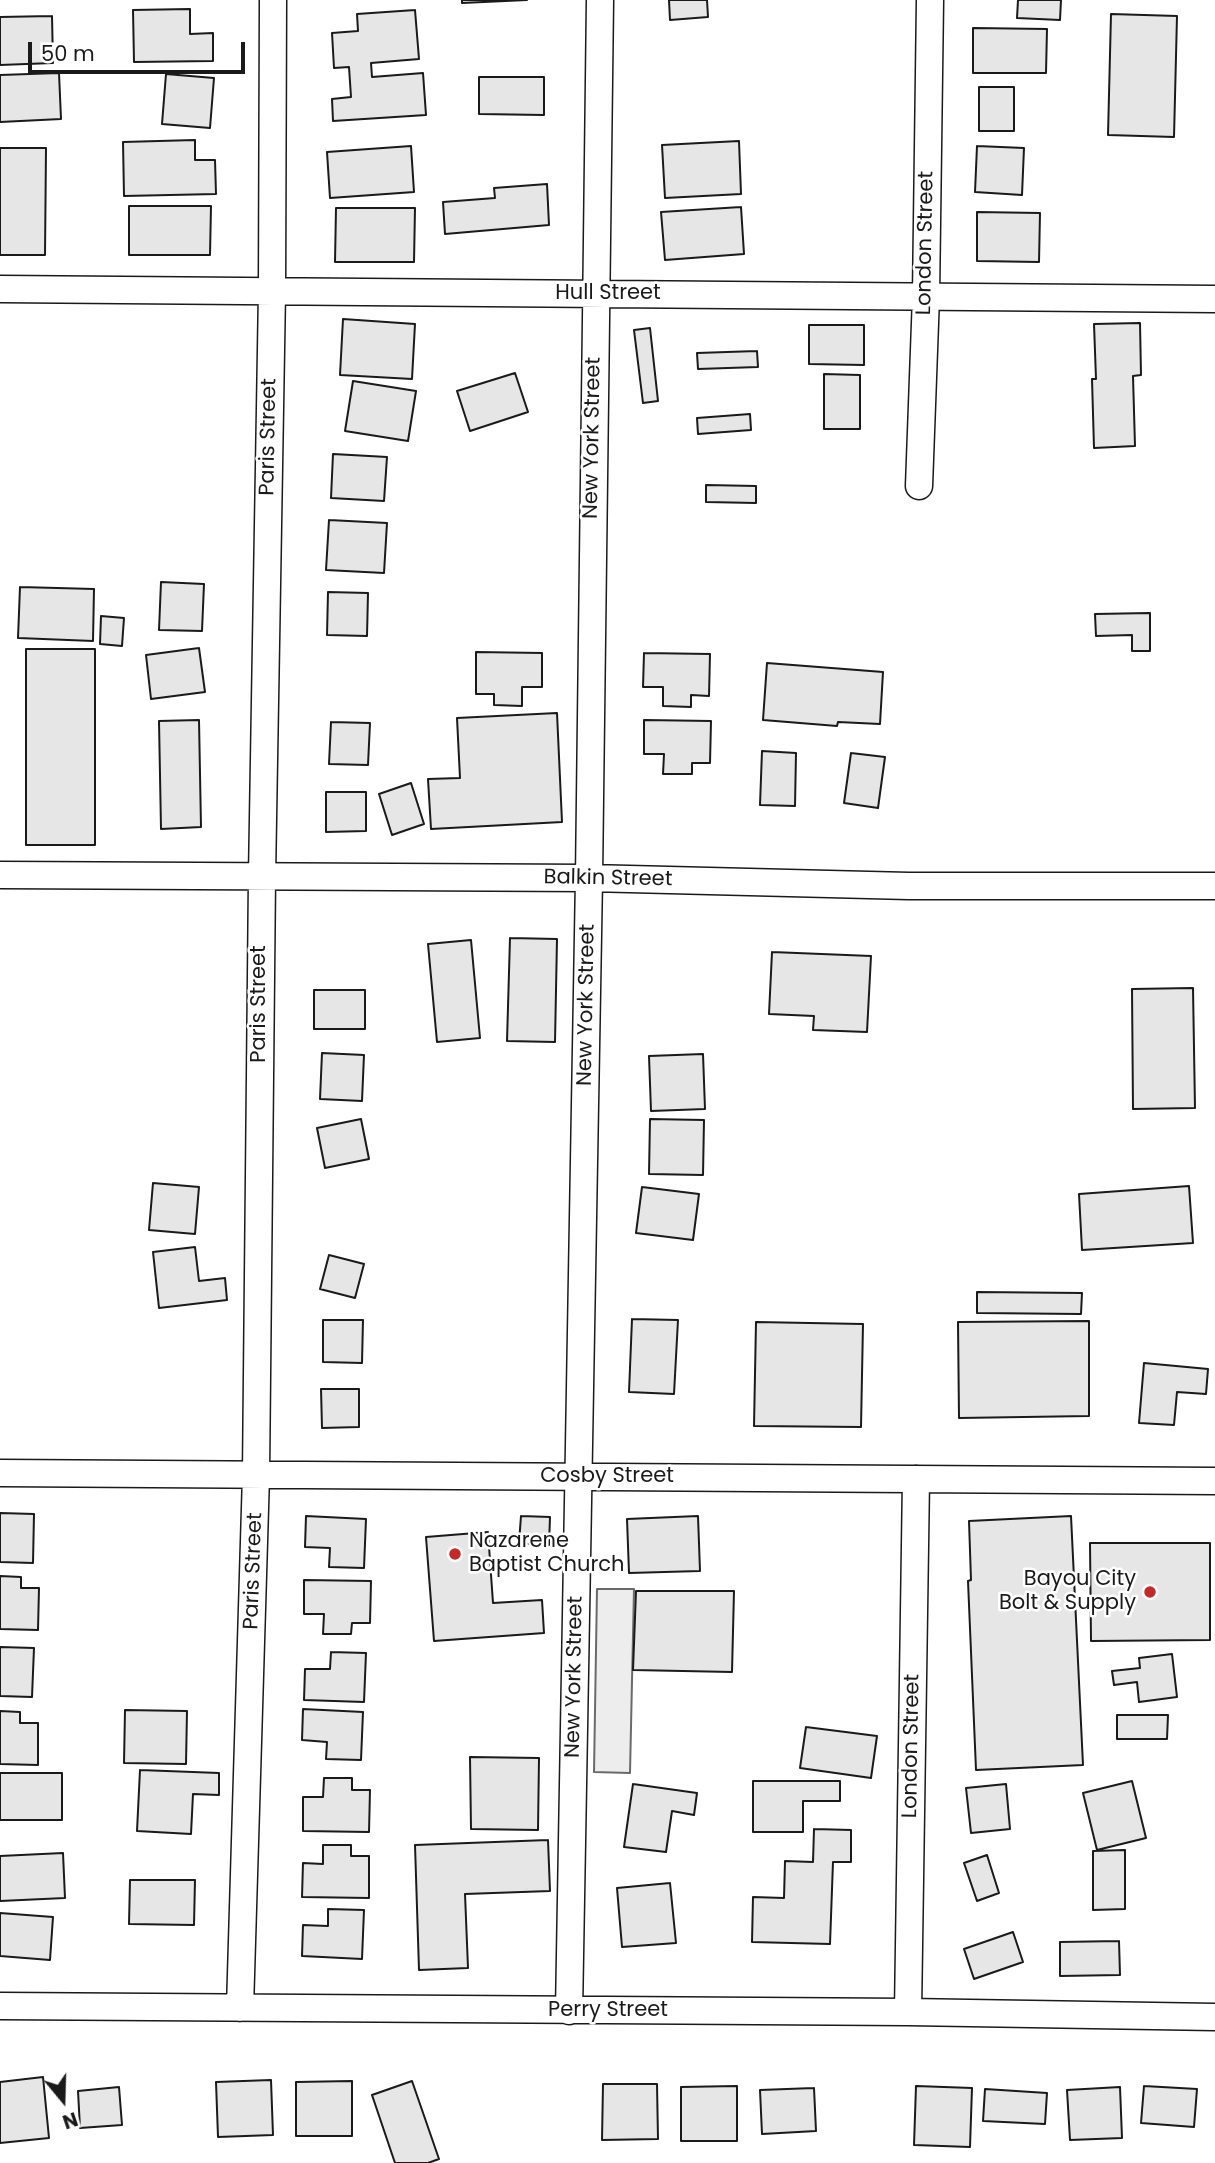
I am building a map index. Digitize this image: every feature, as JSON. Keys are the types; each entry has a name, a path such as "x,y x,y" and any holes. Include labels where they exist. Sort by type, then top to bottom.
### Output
{"street":[{"name":"Paris Street","path":"240,2008 256,1475 272,291 273,0"},
{"name":"New York Street","path":"569,2011 589,878 600,0"},
{"name":"London Street","path":"919,486 926,296 930,0"},
{"name":"Hull Street","path":"0,289 1215,299"},
{"name":"Balkin Street","path":"0,875 589,878 909,886 1215,886"},
{"name":"Cosby Street","path":"0,1473 1215,1481"},
{"name":"London Street","path":"908,2012 916,1479"},
{"name":"Perry Street","path":"0,2006 908,2012 1215,2017"}],"shaded area":[{"path":"597,1589 634,1589 630,1773 594,1772"}],"building":[{"path":"462,0 527,0 462,3"},
{"path":"669,0 707,0 708,17 670,20"},
{"path":"1018,0 1061,0 1060,20 1017,18"},
{"path":"190,9 190,34 213,33 213,61 134,62 133,10"},
{"path":"415,10 419,59 371,63 372,77 423,73 426,115 333,121 332,99 351,97 349,67 334,68 332,33 358,31 357,14"},
{"path":"1111,14 1177,16 1174,137 1108,135"},
{"path":"52,16 53,63 0,65 0,17"},
{"path":"973,28 1047,29 1046,73 973,73"},
{"path":"59,73 61,119 0,122 0,75"},
{"path":"166,74 214,78 210,128 162,124"},
{"path":"479,77 544,77 544,115 479,114"},
{"path":"979,87 1014,87 1014,131 979,131"},
{"path":"195,140 195,160 215,160 216,194 124,196 123,142"},
{"path":"739,141 741,194 665,198 662,145"},
{"path":"411,146 414,192 330,198 327,152"},
{"path":"977,146 1024,148 1022,195 975,192"},
{"path":"0,148 46,148 45,255 0,255"},
{"path":"547,184 549,225 445,234 443,202 495,198 494,188"},
{"path":"129,206 211,206 210,255 129,255"},
{"path":"741,207 744,254 665,260 661,212"},
{"path":"336,208 415,208 414,262 335,262"},
{"path":"977,212 1040,213 1039,262 977,261"},
{"path":"343,319 415,324 412,379 340,375"},
{"path":"1140,323 1141,375 1133,376 1135,446 1094,448 1094,324"},
{"path":"809,325 864,325 864,365 809,364"},
{"path":"650,328 658,401 643,403 634,330"},
{"path":"757,351 758,367 698,369 697,353"},
{"path":"515,373 528,412 470,431 457,391"},
{"path":"824,374 860,375 860,429 824,429"},
{"path":"353,381 416,391 408,441 345,431"},
{"path":"750,414 751,430 698,434 697,418"},
{"path":"333,454 387,457 384,501 331,498"},
{"path":"706,485 756,486 756,503 706,502"},
{"path":"329,520 387,523 384,573 326,570"},
{"path":"161,582 204,584 202,631 159,630"},
{"path":"20,587 94,589 93,641 18,638"},
{"path":"328,592 368,593 367,636 327,635"},
{"path":"1150,613 1150,651 1132,651 1132,635 1096,636 1095,614"},
{"path":"101,616 124,618 122,646 100,644"},
{"path":"199,648 205,692 151,699 146,655"},
{"path":"26,649 95,649 95,845 26,845"},
{"path":"476,652 542,653 542,687 522,687 522,706 494,705 494,694 476,694"},
{"path":"644,653 710,654 709,696 691,695 691,707 663,706 663,687 643,687"},
{"path":"767,663 883,672 880,724 838,722 837,726 763,720"},
{"path":"557,713 562,822 431,829 428,779 460,778 457,718"},
{"path":"199,720 201,827 161,829 159,721"},
{"path":"644,720 711,721 710,763 692,763 692,774 663,774 664,754 644,754"},
{"path":"331,722 370,723 368,765 329,764"},
{"path":"762,751 796,753 795,806 760,805"},
{"path":"851,753 885,757 878,808 844,803"},
{"path":"411,783 424,824 392,835 379,794"},
{"path":"326,792 366,792 366,831 326,832"},
{"path":"510,938 557,939 555,1042 507,1041"},
{"path":"471,940 480,1038 437,1042 428,944"},
{"path":"772,952 871,956 867,1032 813,1030 814,1016 769,1014"},
{"path":"1193,988 1195,1108 1133,1109 1132,989"},
{"path":"314,990 365,990 365,1029 314,1029"},
{"path":"322,1053 364,1055 362,1101 320,1099"},
{"path":"703,1054 705,1109 651,1111 649,1056"},
{"path":"361,1119 369,1159 325,1168 317,1128"},
{"path":"650,1119 704,1120 703,1175 649,1174"},
{"path":"153,1183 199,1187 195,1234 149,1230"},
{"path":"1189,1186 1193,1243 1082,1250 1079,1194"},
{"path":"642,1187 699,1194 693,1240 636,1233"},
{"path":"195,1247 199,1281 225,1278 227,1300 159,1308 153,1252"},
{"path":"329,1255 364,1264 355,1298 320,1289"},
{"path":"977,1292 1082,1293 1081,1314 977,1313"},
{"path":"632,1319 678,1320 674,1394 629,1392"},
{"path":"323,1320 363,1320 362,1363 323,1362"},
{"path":"1089,1321 1089,1416 959,1418 958,1322"},
{"path":"756,1322 863,1324 861,1427 754,1426"},
{"path":"1144,1363 1208,1369 1206,1394 1177,1392 1174,1425 1139,1423"},
{"path":"321,1389 359,1389 359,1427 322,1428"},
{"path":"0,1513 34,1514 33,1563 0,1562"},
{"path":"306,1516 366,1519 364,1568 329,1567 330,1548 305,1547"},
{"path":"521,1516 550,1517 549,1545 519,1543"},
{"path":"698,1516 700,1571 629,1573 627,1519"},
{"path":"1071,1516 1083,1765 976,1770 968,1581 971,1580 969,1521"},
{"path":"488,1532 493,1603 542,1600 544,1633 434,1641 426,1537"},
{"name":"Bayou City Bolt & Supply","path":"1090,1543 1210,1543 1210,1640 1091,1641"},
{"path":"0,1576 21,1577 21,1588 39,1588 38,1630 0,1629"},
{"path":"304,1580 371,1581 370,1623 352,1623 351,1634 323,1634 324,1614 304,1614"},
{"path":"636,1591 734,1591 732,1672 633,1670"},
{"path":"0,1647 34,1648 32,1697 0,1696"},
{"path":"331,1652 366,1653 364,1702 304,1700 305,1669 330,1669"},
{"path":"1172,1654 1177,1697 1139,1702 1137,1682 1114,1685 1112,1671 1140,1668 1139,1658"},
{"path":"303,1709 363,1712 361,1760 326,1759 327,1742 302,1740"},
{"path":"125,1710 187,1711 186,1764 124,1763"},
{"path":"0,1711 20,1712 20,1723 38,1723 38,1765 0,1764"},
{"path":"1117,1715 1168,1715 1167,1739 1117,1739"},
{"path":"806,1727 877,1736 871,1778 800,1768"},
{"path":"470,1757 539,1758 538,1830 471,1829"},
{"path":"140,1770 219,1773 219,1795 193,1794 191,1834 137,1831"},
{"path":"0,1773 62,1773 62,1820 0,1820"},
{"path":"324,1778 352,1778 352,1790 370,1790 369,1832 303,1831 303,1797 323,1797"},
{"path":"753,1781 840,1781 840,1801 803,1801 803,1832 753,1832"},
{"path":"1132,1781 1146,1838 1097,1850 1083,1793"},
{"path":"633,1784 697,1793 694,1815 672,1811 666,1852 624,1847"},
{"path":"1006,1784 1010,1829 971,1833 966,1788"},
{"path":"814,1829 851,1830 851,1862 833,1862 830,1944 752,1942 753,1897 784,1898 785,1861 813,1862"},
{"path":"548,1840 550,1891 465,1894 468,1968 419,1970 415,1845"},
{"path":"323,1845 351,1845 351,1856 369,1856 369,1898 302,1897 303,1863 323,1864"},
{"path":"1125,1850 1125,1909 1093,1910 1093,1851"},
{"path":"63,1853 65,1898 0,1901 0,1856"},
{"path":"987,1855 999,1893 977,1901 964,1863"},
{"path":"130,1880 195,1880 194,1925 129,1924"},
{"path":"670,1883 676,1943 622,1947 617,1888"},
{"path":"328,1909 364,1910 362,1959 302,1956 303,1925 328,1926"},
{"path":"0,1913 53,1917 50,1960 0,1956"},
{"path":"1013,1932 1023,1962 974,1979 964,1949"},
{"path":"1119,1941 1120,1975 1060,1976 1060,1942"},
{"path":"43,2077 49,2138 0,2143 0,2082"},
{"path":"271,2080 273,2135 218,2137 216,2082"},
{"path":"352,2081 352,2136 296,2136 296,2082"},
{"path":"412,2081 439,2159 428,2163 395,2163 372,2095"},
{"path":"603,2084 657,2084 658,2139 602,2140"},
{"path":"737,2086 737,2141 681,2141 681,2087"},
{"path":"916,2086 972,2088 970,2147 914,2145"},
{"path":"1144,2086 1197,2089 1194,2127 1141,2123"},
{"path":"119,2087 122,2125 80,2128 78,2091"},
{"path":"1120,2087 1122,2138 1070,2140 1067,2090"},
{"path":"814,2088 816,2131 762,2134 760,2090"},
{"path":"985,2089 1047,2093 1045,2124 983,2121"}],"place":[{"name":"Nazarene Baptist Church","path":"455,1554"},
{"name":"Bayou City Bolt & Supply","path":"1150,1592"}]}
